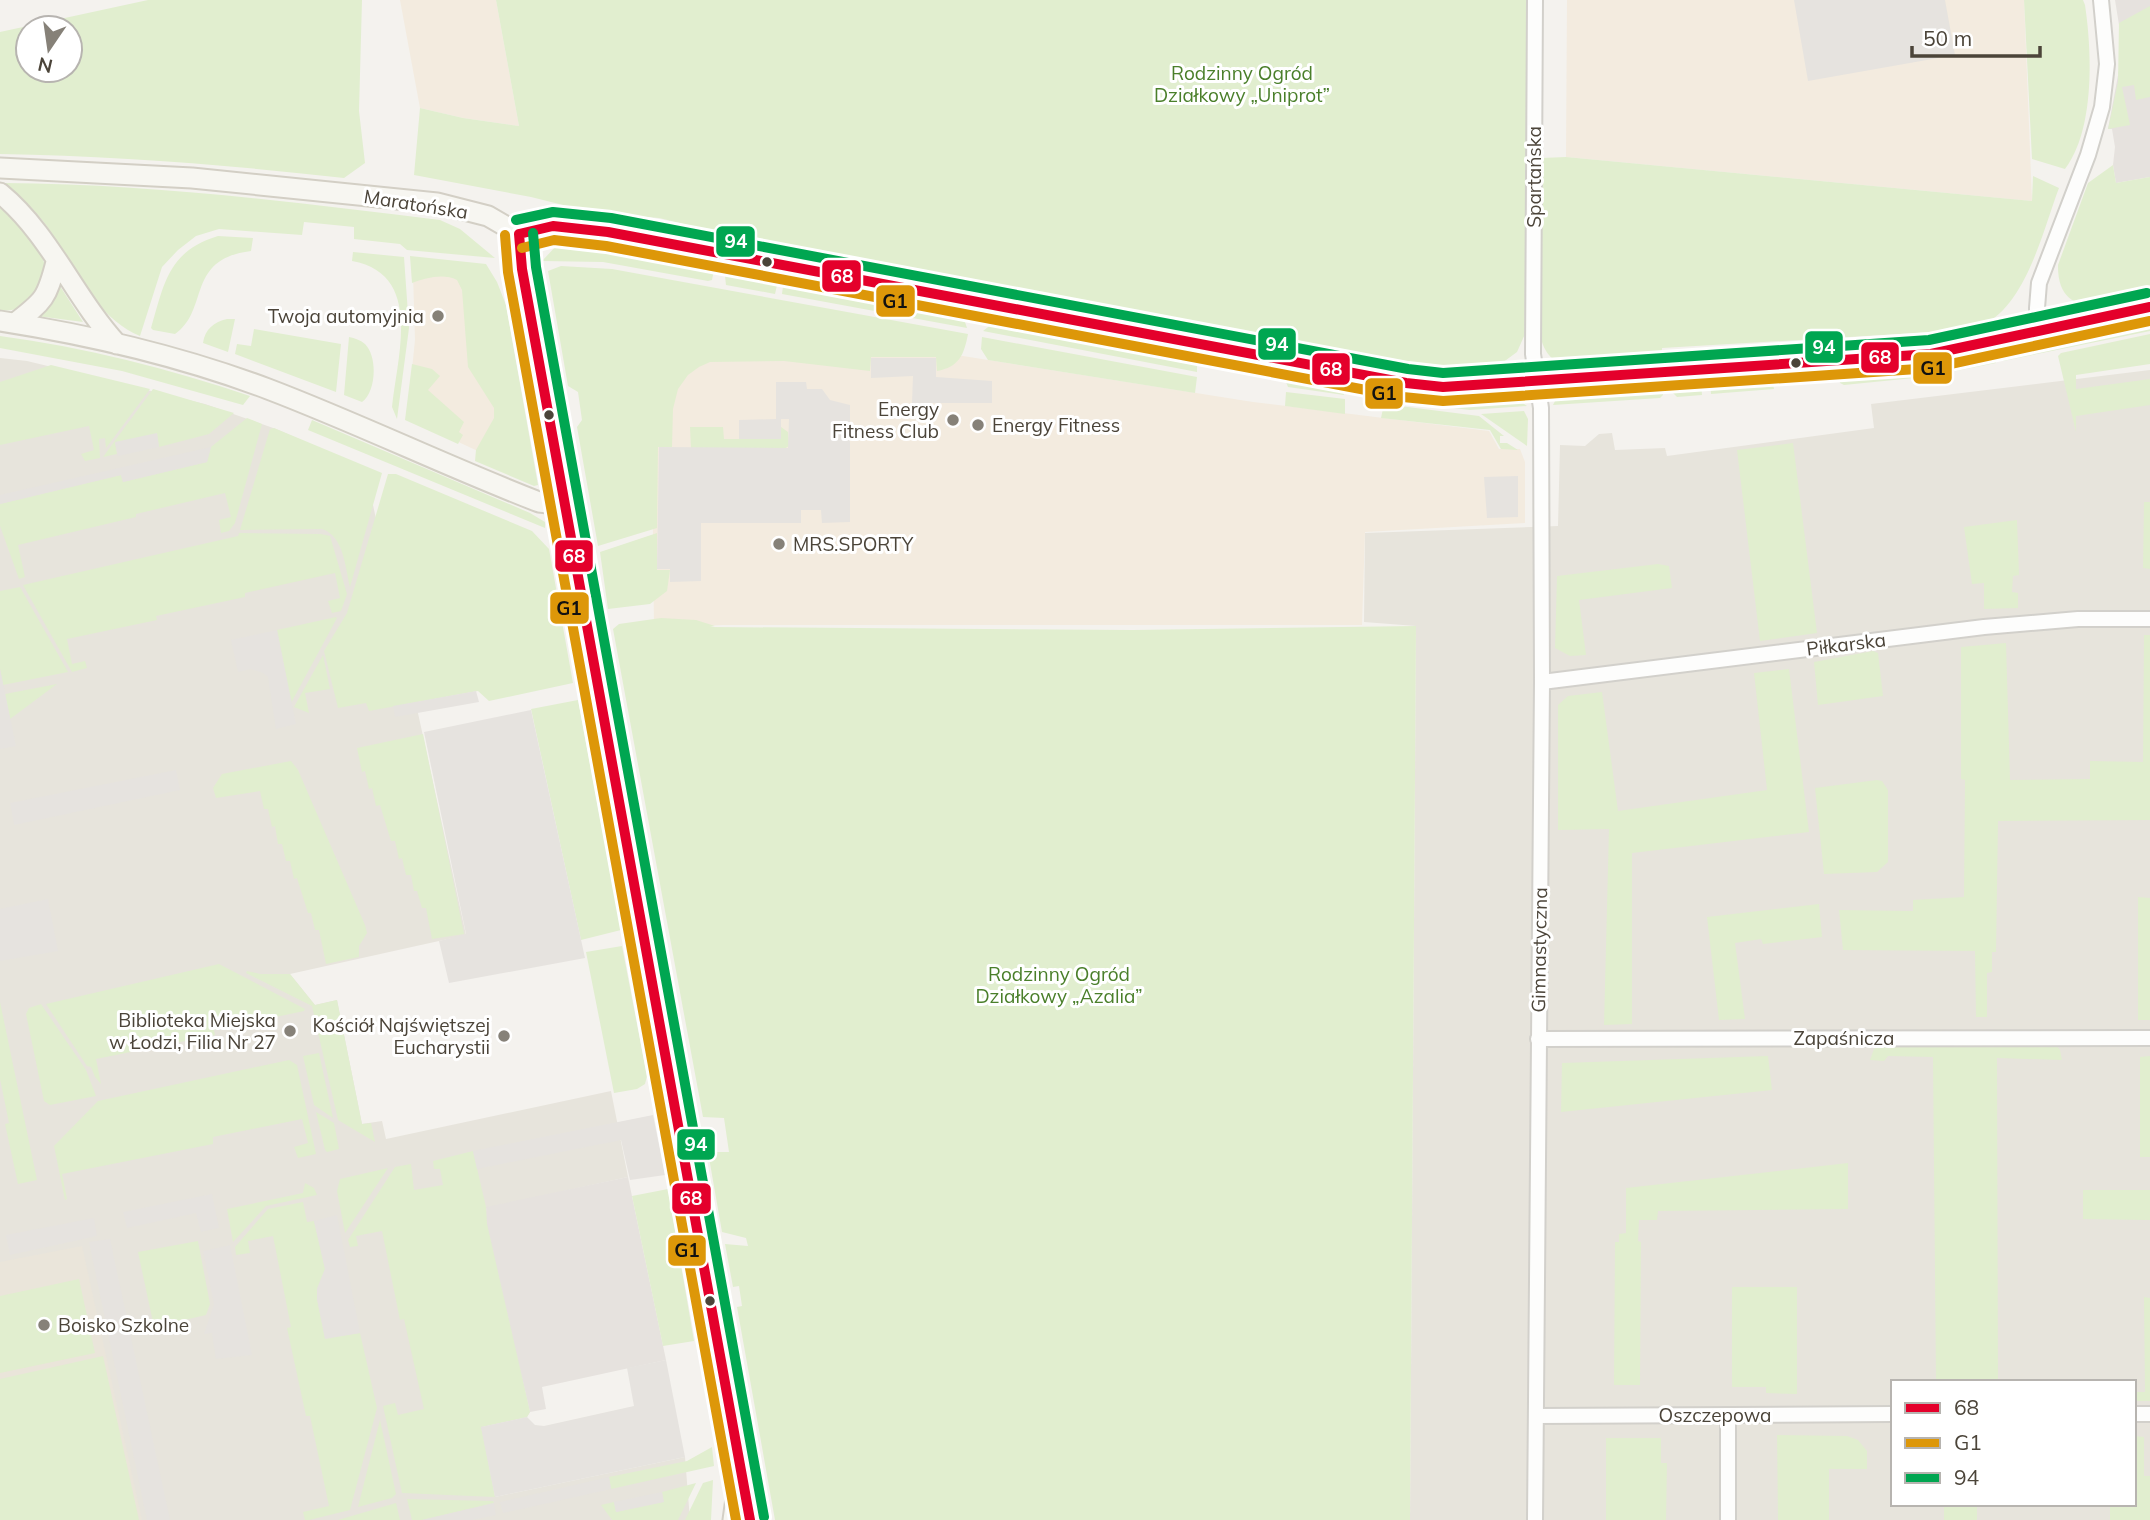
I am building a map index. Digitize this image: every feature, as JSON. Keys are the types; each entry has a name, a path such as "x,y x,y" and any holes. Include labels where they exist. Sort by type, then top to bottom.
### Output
{"street":[{"name":"Spartańska","path":"1535,0 1533,354 1538,380"},
{"path":"2038,333 2039,283 2088,155 2102,107 2107,64 2101,0"},
{"name":"Maratońska","path":"0,169 191,178 437,203 488,216 519,234"},
{"path":"0,193 31,225 88,310 118,345"},
{"path":"750,1520 524,279 519,234 553,226 608,232 982,304 1424,385 1457,388 1538,380 1931,354 2150,307"},
{"path":"8,322 35,309 47,295 56,262"},
{"path":"8,322 185,362 267,389 535,501 566,505"},
{"name":"Gimnastyczna","path":"1535,1520 1542,682 1542,408 1538,380"},
{"name":"Piłkarska","path":"1542,682 1984,627 2078,619 2150,619"},
{"name":"Zapaśnicza","path":"1538,1040 2150,1038"},
{"name":"Oszczepowa","path":"1536,1416 1891,1414"},
{"path":"1728,1415 1728,1520"},
{"path":"733,1520 740,1465"}],"shaded area":[{"path":"400,0 496,0 519,126 463,118 420,108"},
{"path":"1567,0 2024,0 2032,201 1566,157"},
{"path":"1794,0 1945,0 1955,55 1808,81"},
{"path":"2115,0 2150,0 2150,177 2116,183 2113,165 2115,147 2112,129 2108,129 2119,70 2120,31"},
{"path":"413,274 463,275 500,417 482,453 407,418 415,340"},
{"path":"882,347 963,356 1253,402 1489,431 1499,449 1520,449 1525,462 1525,523 1365,532 1362,625 723,625 654,628 652,445 675,383 703,360"},
{"path":"0,358 27,361 205,404 276,429 365,468 466,935 290,974 315,1005 337,1000 362,1124 382,1121 386,1139 611,1091 628,1177 486,1208 530,1412 527,1417 482,1427 495,1497 685,1457 690,1520 0,1520"},
{"path":"871,358 936,358 936,377 992,381 992,403 912,403 913,376 871,378"},
{"path":"2150,370 2150,1520 1410,1520 1416,626 1364,622 1365,533 1558,526 1560,445 1585,446 1599,434 1612,433 1615,450 1665,448 1667,456 1874,428 1871,404"},
{"path":"776,382 806,382 807,389 822,389 830,400 850,405 850,522 822,523 821,510 801,510 801,523 701,523 701,581 670,582 670,569 657,569 659,447 788,448 789,419 781,419 781,439 739,439 739,420 776,419"},
{"path":"157,433 159,447 118,456 115,442"},
{"path":"211,447 207,462 123,482 121,475 0,504 0,495"},
{"path":"1518,476 1518,517 1487,518 1484,477"},
{"path":"277,630 296,724 276,729 268,677 251,669 238,672 231,640"},
{"path":"0,669 16,746 0,749"},
{"path":"476,691 479,702 395,717 393,706"},
{"path":"531,710 585,958 449,983 439,941 466,934 424,732"},
{"path":"176,770 180,790 14,825 10,803"},
{"path":"48,899 58,951 0,961 0,909"},
{"path":"653,1115 665,1175 630,1180 621,1140 477,1169 473,1151"},
{"path":"628,1177 666,1360 542,1387 546,1409 530,1412 487,1224 486,1207"},
{"path":"212,1194 219,1228 201,1232 196,1213 127,1228 123,1212"},
{"path":"337,1215 360,1333 325,1339 317,1289 325,1269 314,1221"},
{"path":"94,1218 97,1236 10,1255 6,1235"},
{"path":"110,1239 170,1520 147,1520 89,1242"},
{"path":"230,1245 252,1355 216,1359 212,1333 204,1334 214,1304 203,1251"},
{"path":"82,1246 142,1520 0,1520 0,1262"},
{"path":"666,1360 685,1457 495,1497 481,1427 527,1417 535,1425 544,1426 634,1406 627,1368"},
{"path":"609,1477 611,1489 503,1513 500,1502"},
{"path":"662,1492 664,1502 616,1512 614,1502"},
{"path":"494,1503 496,1515 472,1520 422,1520"}],"green space":[{"path":"148,0 362,0 359,111 365,163 344,178 172,162 0,154 0,32 14,29 14,84 84,84 83,14"},
{"name":"Rodzinny Ogród Działkowy „Uniprot”","path":"496,0 1527,0 1525,334 1517,352 1498,366 1480,373 1338,357 1140,315 946,285 790,257 763,243 659,218 595,213 531,197 414,175 420,108 463,118 519,126"},
{"path":"2024,0 2083,0 2085,5 2089,45 2089,90 2082,133 2075,153 2065,169 2032,159"},
{"path":"2150,6 2150,97 2136,100 2134,85 2122,87 2130,125 2108,129 2118,82 2119,23"},
{"path":"1566,157 2032,201 2033,176 2059,188 2040,244 2022,283 1998,315 1978,327 1935,335 1934,332 1662,348 1662,361 1573,366 1552,358 1541,339 1542,158"},
{"path":"2113,165 2116,183 2150,177 2150,296 2091,306 2078,303 2067,296 2060,284 2058,265 2088,183"},
{"path":"4,183 168,190 440,220 460,229 495,258 407,250 400,244 354,239 354,227 304,222 302,235 219,229 196,236 162,267 140,336 124,327 97,303 46,225"},
{"path":"0,208 31,240 46,270 45,281 33,296 22,306 10,310 0,310"},
{"path":"218,236 253,238 251,251 230,256 216,264 201,286 186,324 175,334 153,330 151,328 160,297 178,260 201,242"},
{"path":"577,239 715,265 712,280 603,262 542,261 557,245"},
{"path":"353,252 404,257 409,328 397,419 392,407 401,342 398,299 389,282 375,269 352,261"},
{"path":"410,256 486,264 497,282 506,305 538,485 534,486 475,461 476,450 494,418 494,408 468,367 462,290 457,280 446,277 412,283"},
{"path":"561,266 612,269 968,334 959,359 951,366 937,371 936,357 871,357 870,371 784,361 710,362 699,367 688,375 678,389 673,409 672,447 658,447 657,528 598,546 577,427 582,420 578,392 568,386 548,271"},
{"path":"725,276 777,285 775,294 726,285"},
{"path":"784,278 948,308 963,316 967,328 782,294"},
{"path":"58,283 83,322 37,316 51,304"},
{"path":"547,315 561,393 556,396 541,316"},
{"path":"227,319 235,319 228,352 203,343 211,327"},
{"path":"1004,319 1197,356 1197,372 983,331 997,320"},
{"path":"2150,319 2150,331 2003,361 2002,353"},
{"path":"516,320 521,320 550,476 544,483"},
{"path":"254,329 341,344 336,392 235,354 237,344 251,346"},
{"path":"2150,334 2150,364 2076,375 2076,389 2150,379 2150,405 2076,416 2076,432 2058,356 2061,353"},
{"path":"0,336 127,360 250,396 243,405 122,371 0,348"},
{"path":"349,337 365,344 372,357 373,383 362,402 344,395"},
{"path":"982,337 1197,377 1195,393 988,360 981,349"},
{"path":"1922,337 1925,345 1898,348 1831,344"},
{"path":"1768,346 1732,355 1672,360 1675,351"},
{"path":"1994,354 1996,363 1941,374 1937,372 1937,364"},
{"path":"412,364 432,369 440,376 428,390 464,422 459,432 463,435 458,444 405,420"},
{"path":"51,365 150,389 106,448 105,438 99,439 100,458 85,461 81,454 94,450 89,426 0,445 0,382"},
{"path":"1924,365 1924,377 1844,385 1839,379 1874,370"},
{"path":"1297,374 1334,381 1342,387 1344,395 1288,387 1284,377"},
{"path":"1710,380 1773,384 1774,389 1711,394"},
{"path":"1701,381 1702,395 1677,397 1673,393 1673,383"},
{"path":"1662,383 1663,395 1660,398 1553,405 1557,397 1569,390"},
{"path":"153,389 234,413 209,434 159,447 157,434 115,443 117,454 103,457"},
{"path":"1389,389 1455,401 1515,398 1527,406 1470,410 1386,400"},
{"path":"1286,392 1345,399 1345,414 1285,406"},
{"path":"1384,404 1479,416 1504,436 1500,436 1500,443 1507,443 1518,450 1501,449 1490,430 1381,418"},
{"path":"1524,411 1528,419 1527,446 1481,414"},
{"path":"247,418 262,424 235,523 229,531 221,533 219,520 231,517 225,493 18,545 25,577 19,579 0,526 0,504 121,475 123,482 207,462 211,447"},
{"path":"312,420 530,513 545,522 545,528 308,430"},
{"path":"690,427 723,427 724,439 781,439 781,427 788,432 789,446 784,449 691,449"},
{"path":"274,428 382,473 350,587 339,545 335,538 322,529 240,530 270,429"},
{"path":"1793,443 1817,633 1760,641 1737,450"},
{"path":"565,446 572,447 581,499 574,500"},
{"path":"388,474 396,474 532,531 549,549 573,683 489,701 478,691 369,711 366,703 338,708 324,651 347,613"},
{"path":"2144,502 2150,502 2150,569 2143,568"},
{"path":"2017,520 2019,575 2013,576 2012,592 2018,593 2018,608 1984,609 1984,583 1972,584 1964,527"},
{"path":"239,533 330,536 347,594 341,611 332,613 328,601 340,598 335,573 245,593 245,597 156,616 157,620 67,639 72,664 85,661 87,668 72,672 23,585 238,536"},
{"path":"657,533 657,570 670,570 667,591 650,604 608,609 600,552"},
{"path":"567,564 585,667 579,680 559,566"},
{"path":"1658,564 1669,566 1672,588 1579,600 1586,655 1570,656 1555,648 1557,576"},
{"path":"20,587 68,672 3,685 0,669 0,591"},
{"path":"337,618 291,703 277,630"},
{"name":"Rodzinny Ogród Działkowy „Azalia”","path":"661,618 696,620 715,626 710,627 1133,630 1416,626 1410,1520 775,1520 737,1307 742,1306 739,1286 733,1287 725,1244 748,1246 746,1238 722,1232 708,1152 729,1152 724,1118 703,1117 613,629 619,624"},
{"path":"606,628 692,1105 684,1107 600,645"},
{"path":"2144,635 2150,635 2150,820 1998,821 1996,952 1992,952 1992,972 1987,973 1987,1017 1976,1017 1975,951 1843,950 1839,910 1913,911 1913,900 1964,897 1965,780 1961,779 1961,647 2006,643 2010,780 2090,779 2090,761 2143,762"},
{"path":"1873,651 1878,653 1883,696 1818,705 1814,662"},
{"path":"323,655 330,689 305,693 309,713 294,707"},
{"path":"1789,669 1809,832 1632,853 1632,1024 1604,1025 1609,829 1558,830 1558,705 1568,696 1602,692 1618,811 1767,790 1754,673"},
{"path":"57,684 10,719 5,694"},
{"path":"578,700 621,930 581,940 531,709"},
{"path":"584,700 593,709 631,917 626,929"},
{"path":"423,734 464,934 432,939 426,908 422,908 417,891 414,891 411,875 406,875 395,841 391,841 380,805 376,806 365,771 362,772 357,748"},
{"path":"291,761 298,770 365,925 367,933 359,946 359,957 326,964 319,930 315,930 297,878 294,879 290,861 286,861 282,844 278,844 275,826 272,827 268,809 264,809 260,791 216,798 213,788 222,774"},
{"path":"1882,781 1888,790 1888,862 1877,872 1824,874 1815,788"},
{"path":"2138,897 2150,898 2150,1020 2138,1020"},
{"path":"1819,904 1822,937 1763,944 1761,939 1735,943 1745,1019 1719,1020 1707,917"},
{"path":"629,944 637,951 658,1070 654,1080"},
{"path":"622,946 647,1076 645,1084 637,1089 614,1093 586,952"},
{"path":"219,964 305,1009 304,1011 214,1030 215,1035 96,1059 101,1084 46,1004"},
{"path":"246,973 290,974 315,1005 337,1000 362,1124 371,1123 375,1142 338,1120 312,1006"},
{"path":"0,1002 37,1180 18,1184 5,1124 9,1123 0,1079"},
{"path":"41,1004 86,1070 96,1096 50,1105 44,1101 26,1014 29,1008"},
{"path":"1885,1045 2056,1045 2060,1050 2062,1060 1997,1058 1998,1380 1936,1380 1933,1057 1888,1056 1884,1061 1870,1060 1874,1049"},
{"path":"319,1053 333,1118 314,1105 303,1056"},
{"path":"1768,1056 1772,1090 1561,1112 1562,1063"},
{"path":"2150,1056 2150,1157 2140,1157 2140,1057"},
{"path":"289,1060 297,1065 316,1154 298,1158 294,1147 308,1143 302,1119 213,1137 213,1144 62,1174 67,1199 65,1200 54,1146 98,1101"},
{"path":"316,1112 334,1123 339,1149 327,1152 325,1150"},
{"path":"473,1151 530,1412 527,1417 481,1427 495,1497 402,1493 383,1406 395,1403 398,1415 424,1409 404,1319 400,1320 382,1231 356,1236 358,1246 350,1247 348,1240 395,1167 411,1164 414,1190 443,1185 440,1169 434,1169 433,1161"},
{"path":"1848,1163 1848,1209 1658,1211 1657,1220 1639,1220 1640,1385 1614,1385 1615,1242 1619,1242 1619,1234 1626,1233 1626,1188"},
{"path":"388,1168 345,1233 337,1191 340,1179"},
{"path":"305,1183 314,1188 317,1195 266,1206 233,1242 227,1209 303,1193"},
{"path":"668,1189 694,1341 663,1346 632,1196"},
{"path":"2083,1190 2150,1190 2150,1220 2083,1219"},
{"path":"303,1202 307,1222 314,1221 325,1269 317,1289 317,1299 325,1338 360,1333 377,1408 350,1510 309,1520 305,1520 303,1512 329,1506 310,1416 306,1416 287,1328 291,1327 273,1236 248,1241 250,1253 236,1255 235,1247 268,1209"},
{"path":"198,1241 210,1304 206,1315 154,1327 138,1252"},
{"name":"Boisko Szkolne","path":"79,1279 95,1353 0,1373 0,1296"},
{"path":"1732,1287 1797,1287 1797,1394 1766,1393 1766,1387 1732,1387"},
{"path":"2144,1297 2150,1298 2150,1401 2136,1401 2136,1392 2145,1392"},
{"path":"103,1356 139,1520 0,1520 0,1379"},
{"path":"380,1420 396,1494 392,1498 358,1507"},
{"path":"1777,1435 1847,1436 1858,1440 1867,1451 1867,1469 1829,1469 1829,1520 1778,1520"},
{"path":"2136,1436 2144,1437 2144,1476 2150,1476 2150,1520 2110,1520 2110,1506 2136,1506"},
{"path":"1606,1438 1661,1438 1661,1463 1667,1463 1666,1520 1606,1520"},
{"path":"712,1447 714,1466 611,1489 609,1477 687,1461"},
{"path":"713,1480 711,1520 685,1520 703,1483"},
{"path":"696,1483 678,1520 612,1520 601,1505 614,1502 616,1512 663,1502 662,1492"},
{"path":"407,1499 493,1501 494,1503 412,1520"},
{"path":"396,1503 400,1520 338,1520"},
{"path":"1944,1506 1977,1506 1977,1520 1944,1520"}],"transit line":[{"name":"94","path":"516,220 553,212 611,218 1408,369 1443,373 1929,340 2147,293"},
{"name":"68","path":"519,234 553,226 608,232 1406,383 1443,387 1931,354 2150,307"},
{"name":"94","path":"533,233 536,267 764,1517"},
{"name":"68","path":"519,234 522,269 750,1520"},
{"name":"G1","path":"505,235 508,272 736,1520"},
{"name":"G1","path":"522,248 554,240 606,246 1403,397 1443,401 1932,368 2150,321"}],"place":[{"name":"Twoja automyjnia","path":"438,316"},
{"name":"Energy Fitness Club","path":"953,420"},
{"name":"Energy Fitness","path":"978,425"},
{"name":"MRS.SPORTY","path":"779,544"},
{"name":"Biblioteka Miejska w Łodzi, Filia Nr 27","path":"290,1031"},
{"name":"Kościół Najświętszej Eucharystii","path":"504,1036"},
{"name":"Boisko Szkolne","path":"44,1325"}]}
